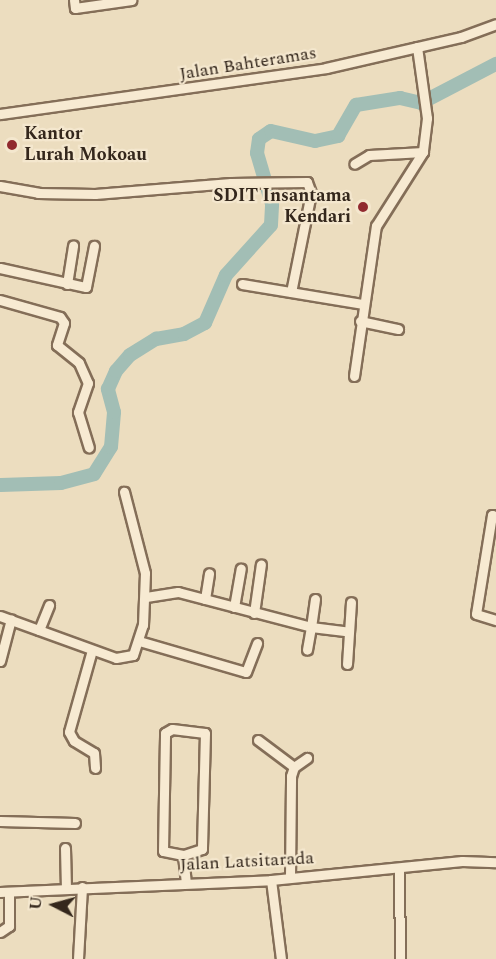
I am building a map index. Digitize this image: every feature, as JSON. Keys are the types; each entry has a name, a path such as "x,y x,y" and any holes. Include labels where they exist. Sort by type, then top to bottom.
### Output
{"street":[{"path":"74,0 75,8 131,0"},
{"name":"Jalan Bahteramas","path":"0,114 240,83 417,47 496,24"},
{"path":"354,376 360,321 376,226 423,152 425,101 417,47"},
{"path":"354,165 369,154 423,152"},
{"path":"0,186 38,193 95,194 301,180 310,189 291,292"},
{"path":"67,284 73,245"},
{"path":"0,268 82,288 89,284 94,246"},
{"path":"242,284 363,304"},
{"path":"0,300 60,317 64,323 57,345 79,363 88,383 78,412 89,447"},
{"path":"360,321 398,329"},
{"path":"0,615 92,650 128,658 139,641 146,597 138,542 123,492"},
{"path":"496,516 492,515 476,614 496,620"},
{"path":"254,613 261,564"},
{"path":"234,607 241,569"},
{"path":"205,599 209,573"},
{"path":"146,597 172,591 311,627 349,632"},
{"path":"307,650 315,599"},
{"path":"347,664 351,602"},
{"path":"39,630 50,605"},
{"path":"0,661 11,619"},
{"path":"139,641 246,672 257,643"},
{"path":"92,650 69,732 70,738 94,753 95,768"},
{"path":"172,729 205,733 202,849 183,855 163,851 165,737 172,729"},
{"path":"258,740 294,767"},
{"path":"294,767 307,758"},
{"path":"290,877 294,767"},
{"path":"0,821 75,823"},
{"path":"65,848 66,888"},
{"path":"183,855 186,882"},
{"name":"Jalan Latsitarada","path":"4,892 186,882 271,880 496,862"},
{"path":"399,868 400,959"},
{"path":"271,880 282,959"},
{"path":"78,959 82,887"},
{"path":"0,932 9,926 4,892"}],"waterway":[{"path":"1,485 61,483 94,474 111,447 114,412 108,389 116,371 130,355 156,339 184,334 205,323 226,275 271,225 272,204 257,153 259,139 271,131 315,141 338,136 356,105 400,98 421,103 496,64"}],"place":[{"name":"Kantor Lurah Mokoau","path":"12,145"},
{"name":"SDIT Insantama Kendari","path":"363,207"}]}
